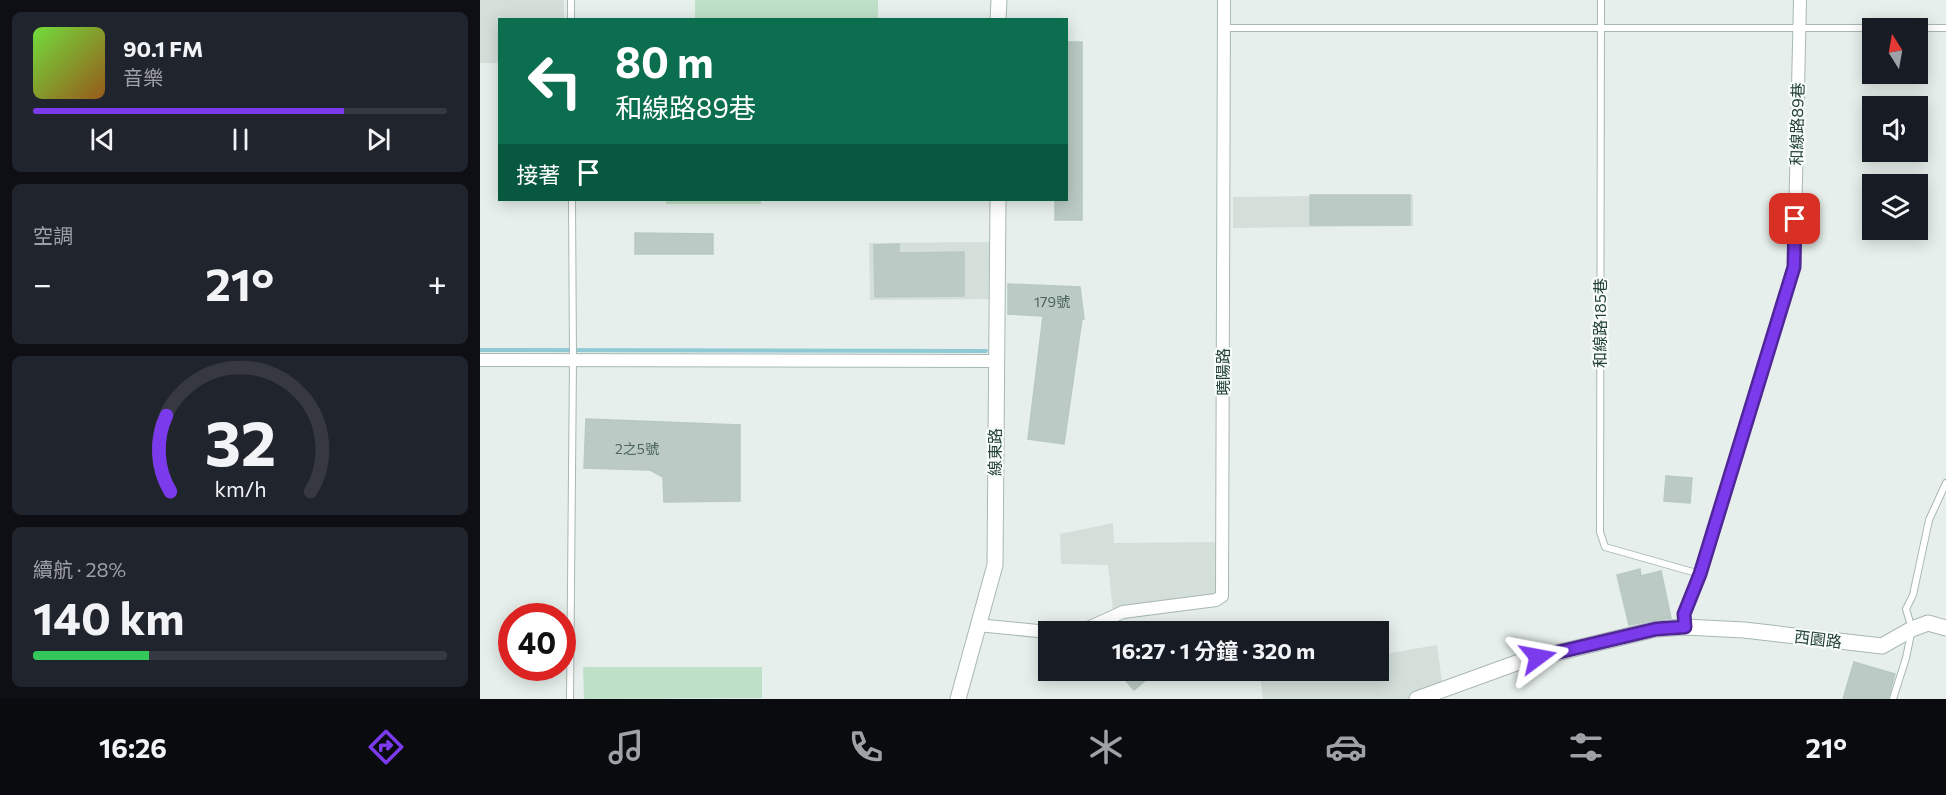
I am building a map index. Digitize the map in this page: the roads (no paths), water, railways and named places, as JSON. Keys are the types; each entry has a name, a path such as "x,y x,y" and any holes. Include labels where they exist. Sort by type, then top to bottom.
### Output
{"street":[{"path":"998,18 999,0"},
{"name":"曉陽路","path":"1103,621 1123,612 1205,602 1222,596 1224,0"},
{"name":"和線路89巷","path":"1685,627 1684,614 1700,574 1794,267 1800,0"},
{"name":"線東路","path":"958,699 994,565 998,201"},
{"path":"480,360 997,361"},
{"name":"西園路","path":"1417,699 1519,662 1656,629 1685,627 1744,630 1882,646 1928,623 1946,628"},
{"path":"977,626 1038,631"}],"lane":[{"path":"571,0 572,18"},
{"name":"和線路185巷","path":"1601,0 1600,532 1605,547 1700,574"},
{"path":"1224,28 1946,27"},
{"path":"570,699 572,201"},
{"path":"1893,699 1906,658 1912,629 1906,609 1913,595 1929,520 1946,483"}],"waterway":[{"path":"480,350 986,351"}]}
